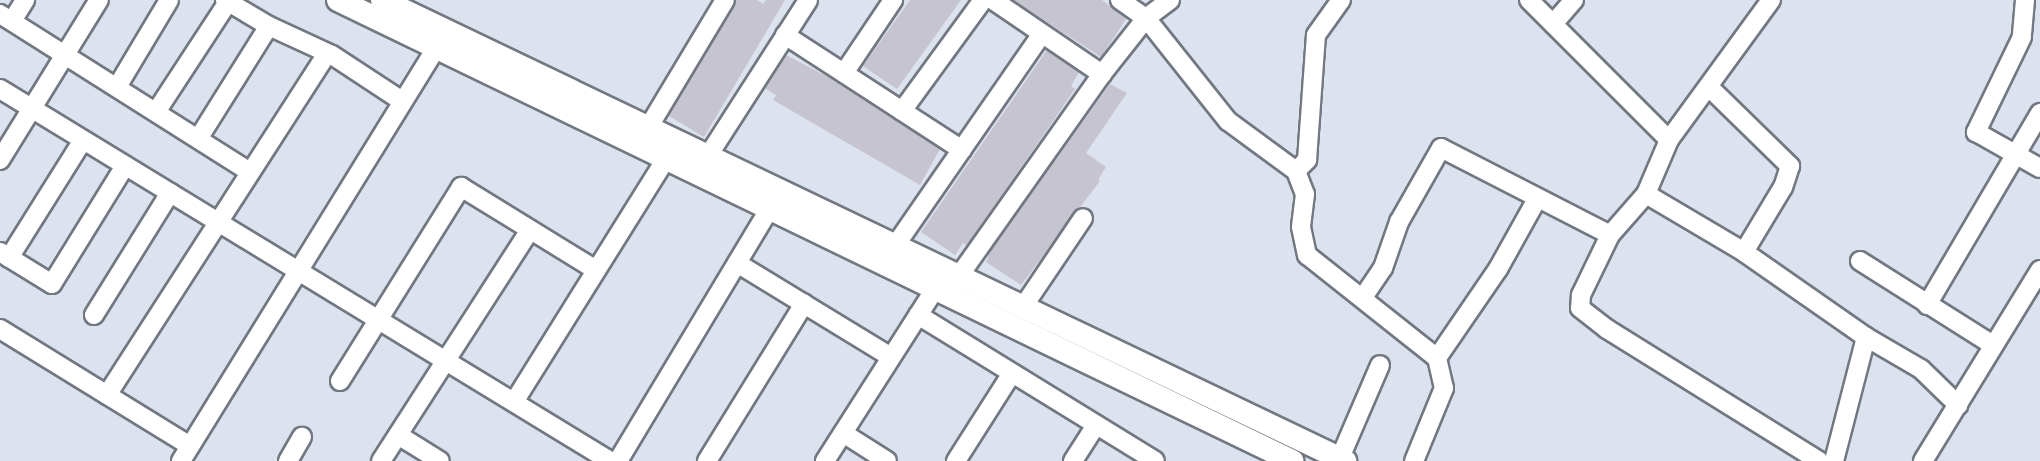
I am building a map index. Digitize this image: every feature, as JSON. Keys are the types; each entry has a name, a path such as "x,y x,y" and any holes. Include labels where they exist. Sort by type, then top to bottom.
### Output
{"street":[{"path":"25,0 6,17 250,172"},
{"path":"0,160 99,0"},
{"path":"117,87 169,0"},
{"path":"338,0 441,39 648,128 672,149 708,156 896,246 947,278 1292,461"},
{"path":"382,0 409,6 441,39 672,149 771,206 1023,307 1342,460 1380,365"},
{"path":"648,128 725,0"},
{"path":"708,156 808,0"},
{"path":"844,73 893,0"},
{"path":"902,111 983,0"},
{"path":"993,0 1102,74"},
{"path":"1120,0 1146,18 1228,121 1296,171 1305,194 1301,227 1307,255 1364,296 1372,308 1437,358 1444,388 1414,461"},
{"path":"825,461 918,315 1146,18 1170,0"},
{"path":"1296,171 1307,160 1316,35 1341,0"},
{"path":"1529,0 1669,140"},
{"path":"1553,24 1574,0"},
{"path":"1771,0 1710,88 1669,140 1646,194 1610,235 1581,295 1580,308 1607,329 1819,461"},
{"path":"2025,0 2022,37 1976,132 2040,168"},
{"path":"156,112 226,1 269,27 326,55 332,55 402,101"},
{"path":"198,139 269,27"},
{"path":"896,246 1042,34"},
{"path":"785,35 962,150"},
{"path":"0,329 107,395 186,454 441,39"},
{"path":"107,395 326,55"},
{"path":"1710,88 1790,166 1783,187 1744,252"},
{"path":"0,89 610,461"},
{"path":"1927,304 2040,113"},
{"path":"83,140 4,255 52,284 126,166"},
{"path":"1364,296 1383,268 1399,222 1441,148 1610,235"},
{"path":"514,402 672,149"},
{"path":"340,381 461,187 596,270"},
{"path":"94,315 170,193"},
{"path":"1646,194 1744,252 1866,337 1921,369 1958,405"},
{"path":"1437,358 1498,269 1537,199"},
{"path":"618,461 771,206"},
{"path":"1023,307 1083,218"},
{"path":"381,461 530,230"},
{"path":"1860,261 1993,345"},
{"path":"737,263 891,357"},
{"path":"1923,461 2040,270"},
{"path":"707,461 804,304"},
{"path":"918,315 1155,461"},
{"path":"1834,461 1866,337"},
{"path":"956,461 1012,373"},
{"path":"1073,461 1096,425"},
{"path":"843,433 887,461"},
{"path":"398,435 440,461"},
{"path":"288,461 302,437"}],"building":[{"path":"736,0 757,0 763,4 766,0 785,0 704,137 669,116"},
{"path":"910,0 961,0 897,89 863,66"},
{"path":"1013,0 1102,0 1126,19 1101,57"},
{"path":"1047,50 1079,72 1071,86 1075,89 967,246 963,243 955,255 921,232"},
{"path":"786,55 828,77 940,149 920,185 773,100 776,95 765,88"},
{"path":"1110,84 1127,93 1086,153 1106,167 1098,180 1100,181 1021,285 986,262 991,250"}]}
